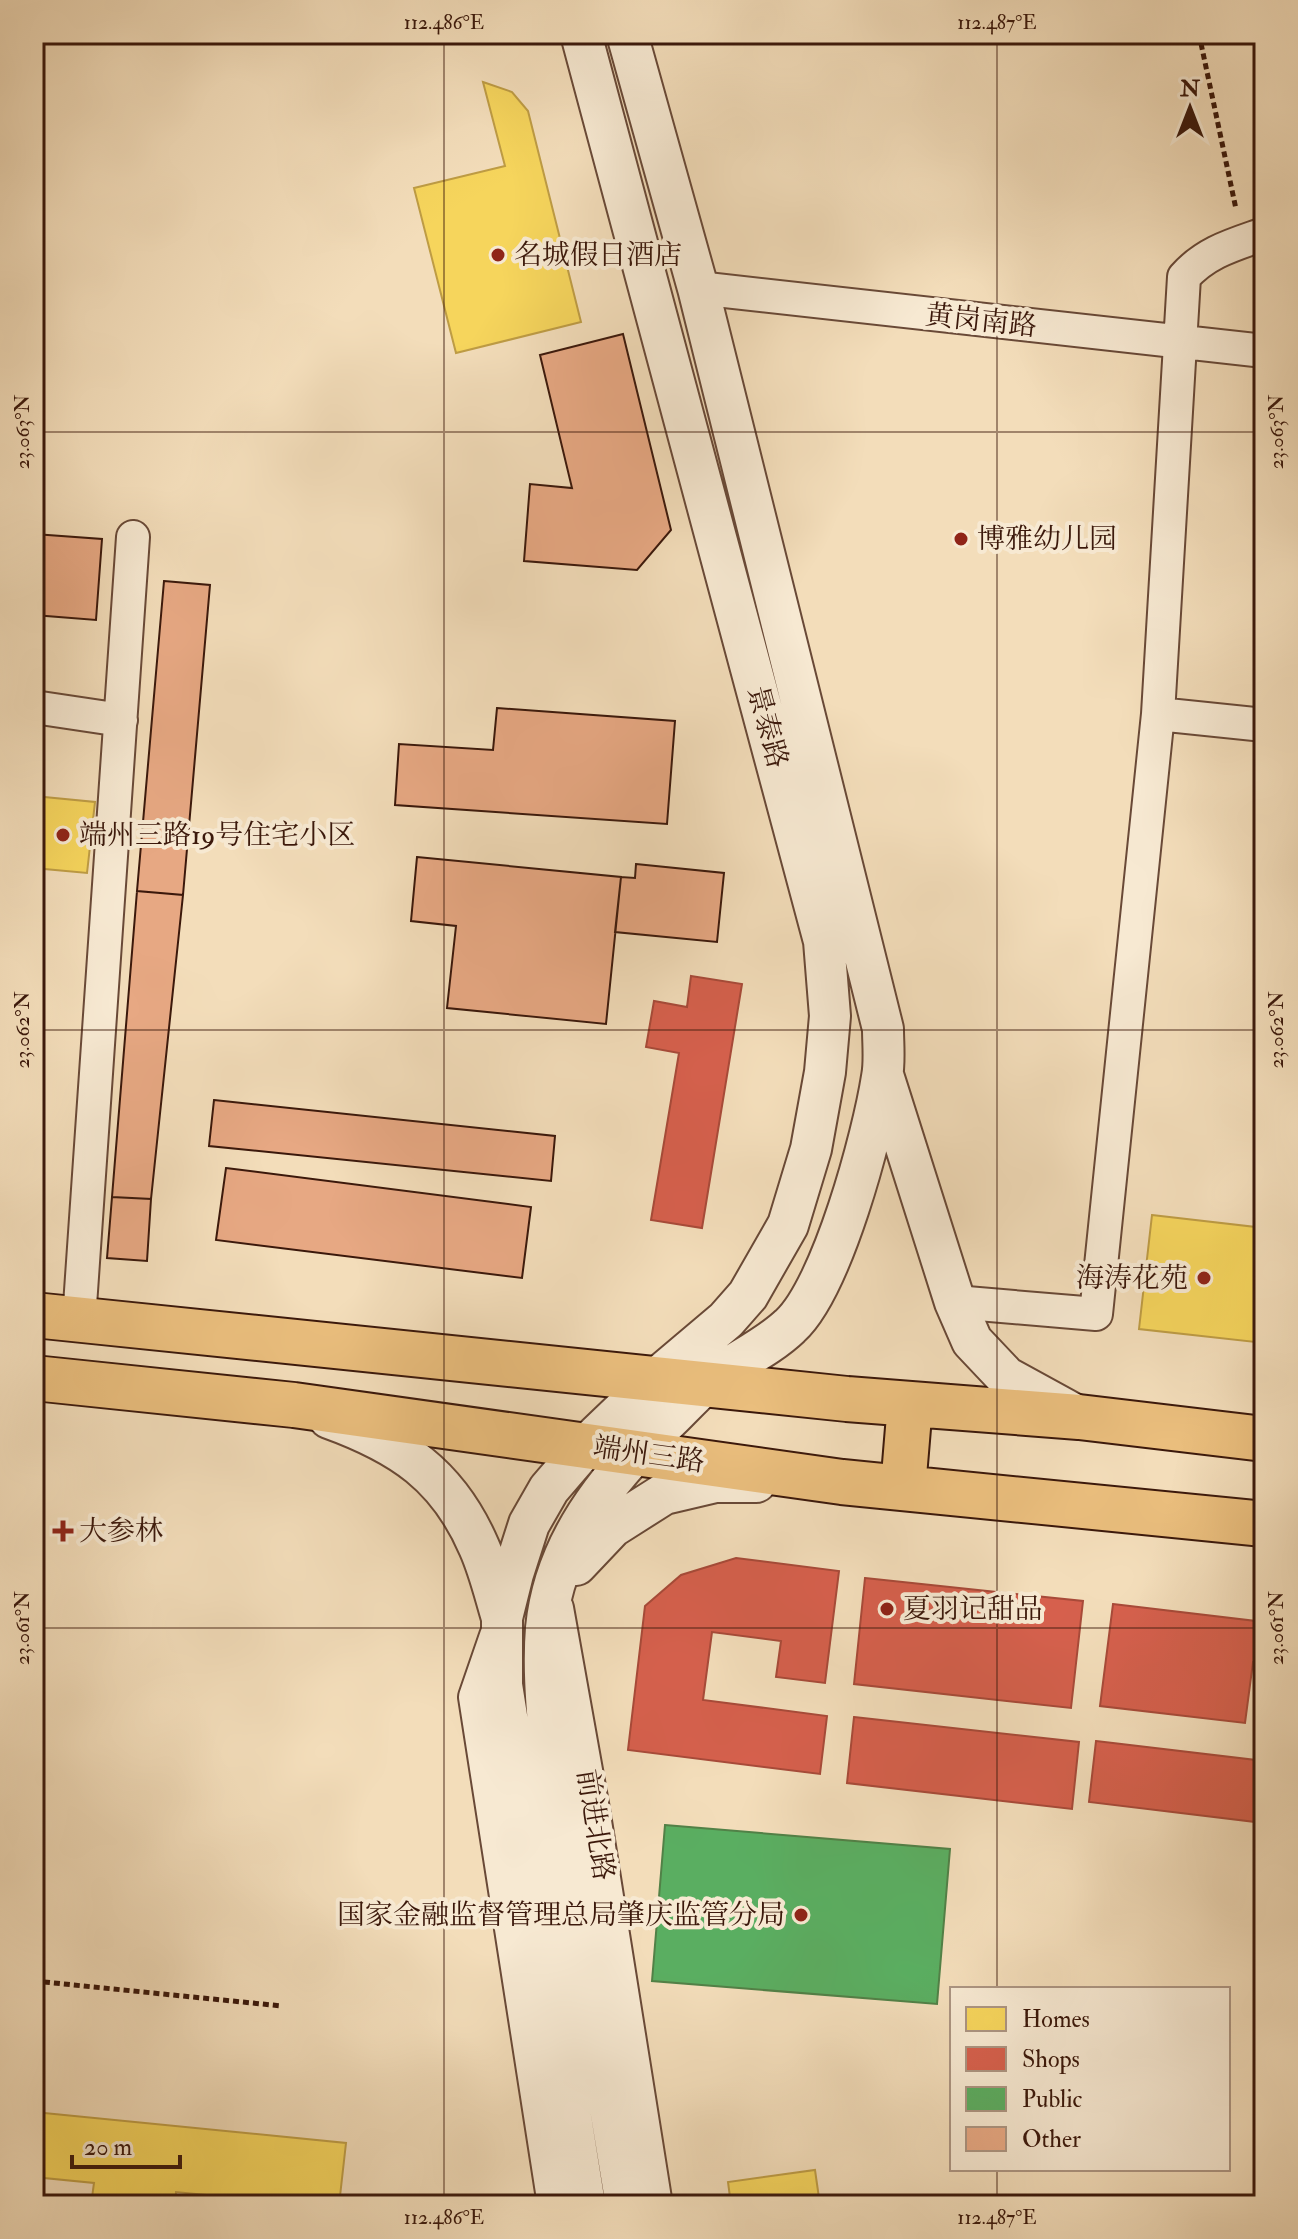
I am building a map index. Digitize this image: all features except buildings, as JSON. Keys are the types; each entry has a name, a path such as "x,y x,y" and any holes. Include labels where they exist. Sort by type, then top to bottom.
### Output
{"main road":[{"path":"34,1315 705,1385 1079,1417 1264,1439"},
{"name":"端州三路","path":"34,1378 294,1405 842,1482 1264,1524"},
{"path":"903,1488 910,1404"}],"street":[{"name":"景泰路","path":"581,34 824,941 830,1016 825,1072 811,1149 788,1225 748,1295 726,1320 655,1380"},
{"path":"627,34 698,288 883,1029 883,1075 955,1302 972,1341 1006,1377 1079,1417"},
{"path":"955,1302 1096,1314 1158,714 1184,277 1199,260 1254,238"},
{"name":"黄岗南路","path":"698,288 1264,351"},
{"path":"79,1320 133,537"},
{"path":"34,707 121,720"},
{"path":"1158,714 1264,725"},
{"name":"前进北路","path":"626,2205 549,1737 544,1669 546,1625 554,1588 569,1547 600,1492 634,1452 705,1385 791,1326 815,1294 842,1226 883,1075"},
{"path":"554,2205 475,1697 529,1524 549,1489 586,1446 655,1380"},
{"path":"294,1405 357,1428 409,1456 444,1485 480,1548 502,1618 502,1685 585,2205"},
{"path":"554,1588 612,1527 664,1494 715,1482 842,1482"},
{"name":"前进北路","path":"554,1588 594,1815 656,2205"}],"path":[{"path":"1199,34 1254,238"},
{"path":"34,1981 282,2006"}],"place":[{"name":"名城假日酒店","path":"498,255"},
{"name":"博雅幼儿园","path":"961,539"},
{"name":"端州三路19号住宅小区","path":"63,835"},
{"name":"海涛花苑","path":"1204,1278"},
{"name":"大参林","path":"63,1531"},
{"name":"夏羽记甜品","path":"887,1609"},
{"name":"国家金融监督管理总局肇庆监管分局","path":"801,1915"}]}
